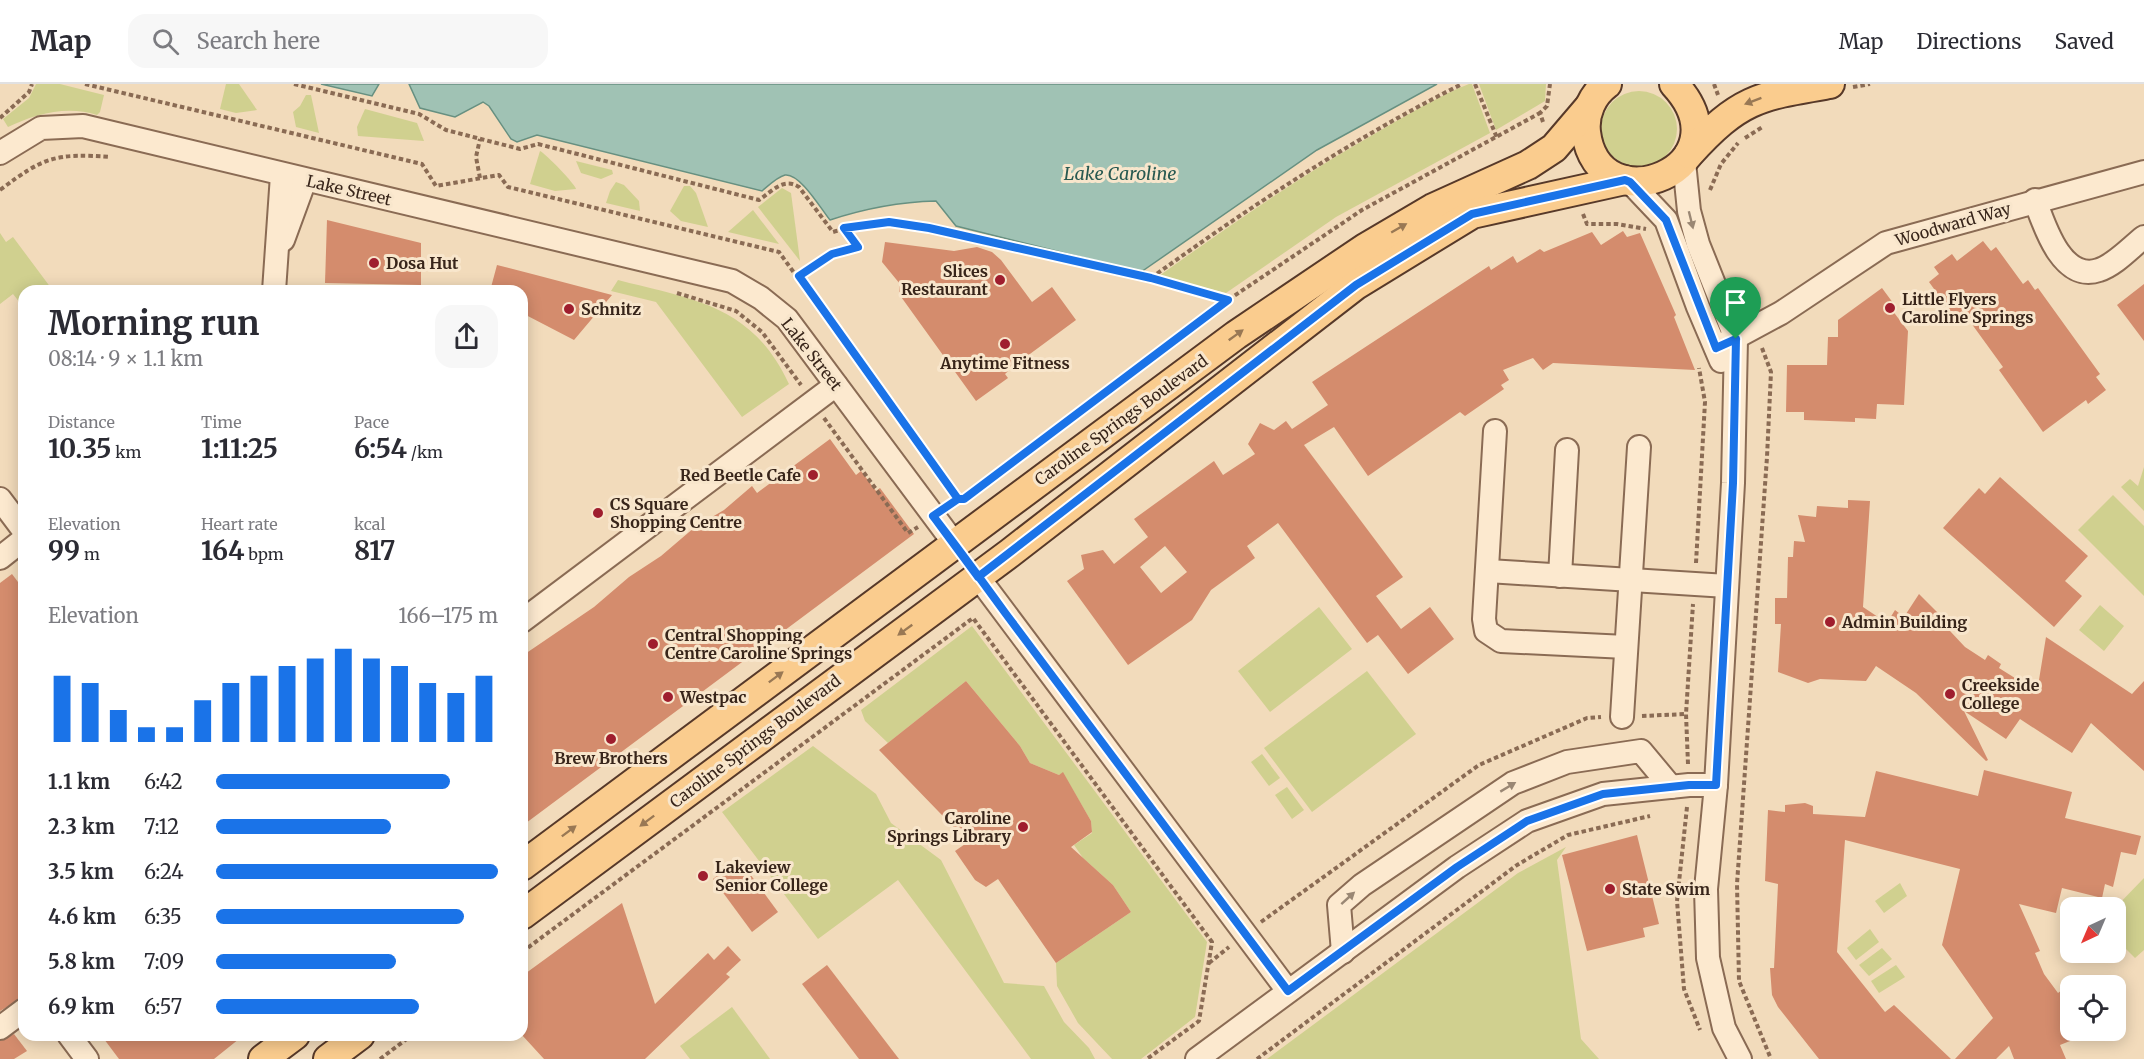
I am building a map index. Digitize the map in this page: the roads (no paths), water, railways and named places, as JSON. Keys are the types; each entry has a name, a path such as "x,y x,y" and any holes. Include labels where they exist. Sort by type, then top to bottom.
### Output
{"main road":[{"path":"1674,84 1687,98 1695,116 1695,135 1687,158"},
{"path":"1687,158 1725,117 1747,102 1778,93 1830,84"},
{"path":"1595,94 1586,125 1588,143 1596,159 1609,172 1628,181"},
{"name":"Caroline Springs Boulevard","path":"528,862 1236,335 1338,265 1433,208 1528,165 1554,148 1595,94"},
{"name":"Caroline Springs Boulevard","path":"528,911 978,577 1356,285 1472,214 1628,181 1660,179 1687,158"},
{"name":"Lake Street","path":"954,543 978,577"},
{"path":"263,1059 288,1041"},
{"path":"328,1059 352,1041"}],"street":[{"name":"Lake Street","path":"0,153 41,129 83,126 732,281 761,298 787,319 954,543"},
{"path":"1687,158 1689,211 1698,244 1716,349"},
{"name":"Woodward Way","path":"1716,349 1756,328 1886,243 2035,200 2144,172"},
{"path":"274,285 282,175"},
{"path":"275,260 305,180"},
{"path":"1628,181 1666,220 1733,390 1733,483 1716,785 1706,889 1708,958 1724,1028 1740,1059"},
{"path":"2035,200 2049,240 2070,265 2084,273 2101,270 2144,237"},
{"path":"528,616 836,385"},
{"path":"1495,431 1484,619 1486,631 1501,641 1626,647"},
{"path":"1622,717 1639,447"},
{"path":"1560,576 1567,450"},
{"path":"0,499 18,523"},
{"path":"0,558 18,544"},
{"path":"1488,571 1727,586"},
{"name":"Lake Street","path":"978,577 1288,991"},
{"path":"1342,952 1339,906 1362,885 1513,783 1567,762 1641,751 1680,786"},
{"path":"1197,1059 1457,867 1527,821 1603,794 1680,786 1716,785"},
{"path":"0,1028 18,1014"},
{"path":"74,1041 87,1059"}],"water":[{"path":"321,84 379,84 372,96"},
{"name":"Lake Caroline","path":"409,84 1437,84 1317,150 1141,272 956,226 936,201 882,206 830,220 803,185 791,176 785,175 779,178 762,191 537,135 517,142 511,139 489,106 483,102 455,117 420,108"}],"place":[{"name":"Dosa Hut","path":"374,263"},
{"name":"Slices Restaurant","path":"1000,280"},
{"name":"Little Flyers Caroline Springs","path":"1890,308"},
{"name":"Schnitz","path":"569,309"},
{"name":"Anytime Fitness","path":"1005,344"},
{"name":"Red Beetle Cafe","path":"813,475"},
{"name":"CS Square Shopping Centre","path":"598,513"},
{"name":"Admin Building","path":"1830,622"},
{"name":"Central Shopping Centre Caroline Springs","path":"653,644"},
{"name":"Creekside College","path":"1950,694"},
{"name":"Westpac","path":"668,697"},
{"name":"Brew Brothers","path":"611,739"},
{"name":"Caroline Springs Library","path":"1023,827"},
{"name":"Lakeview Senior College","path":"703,876"},
{"name":"State Swim","path":"1610,889"}]}
